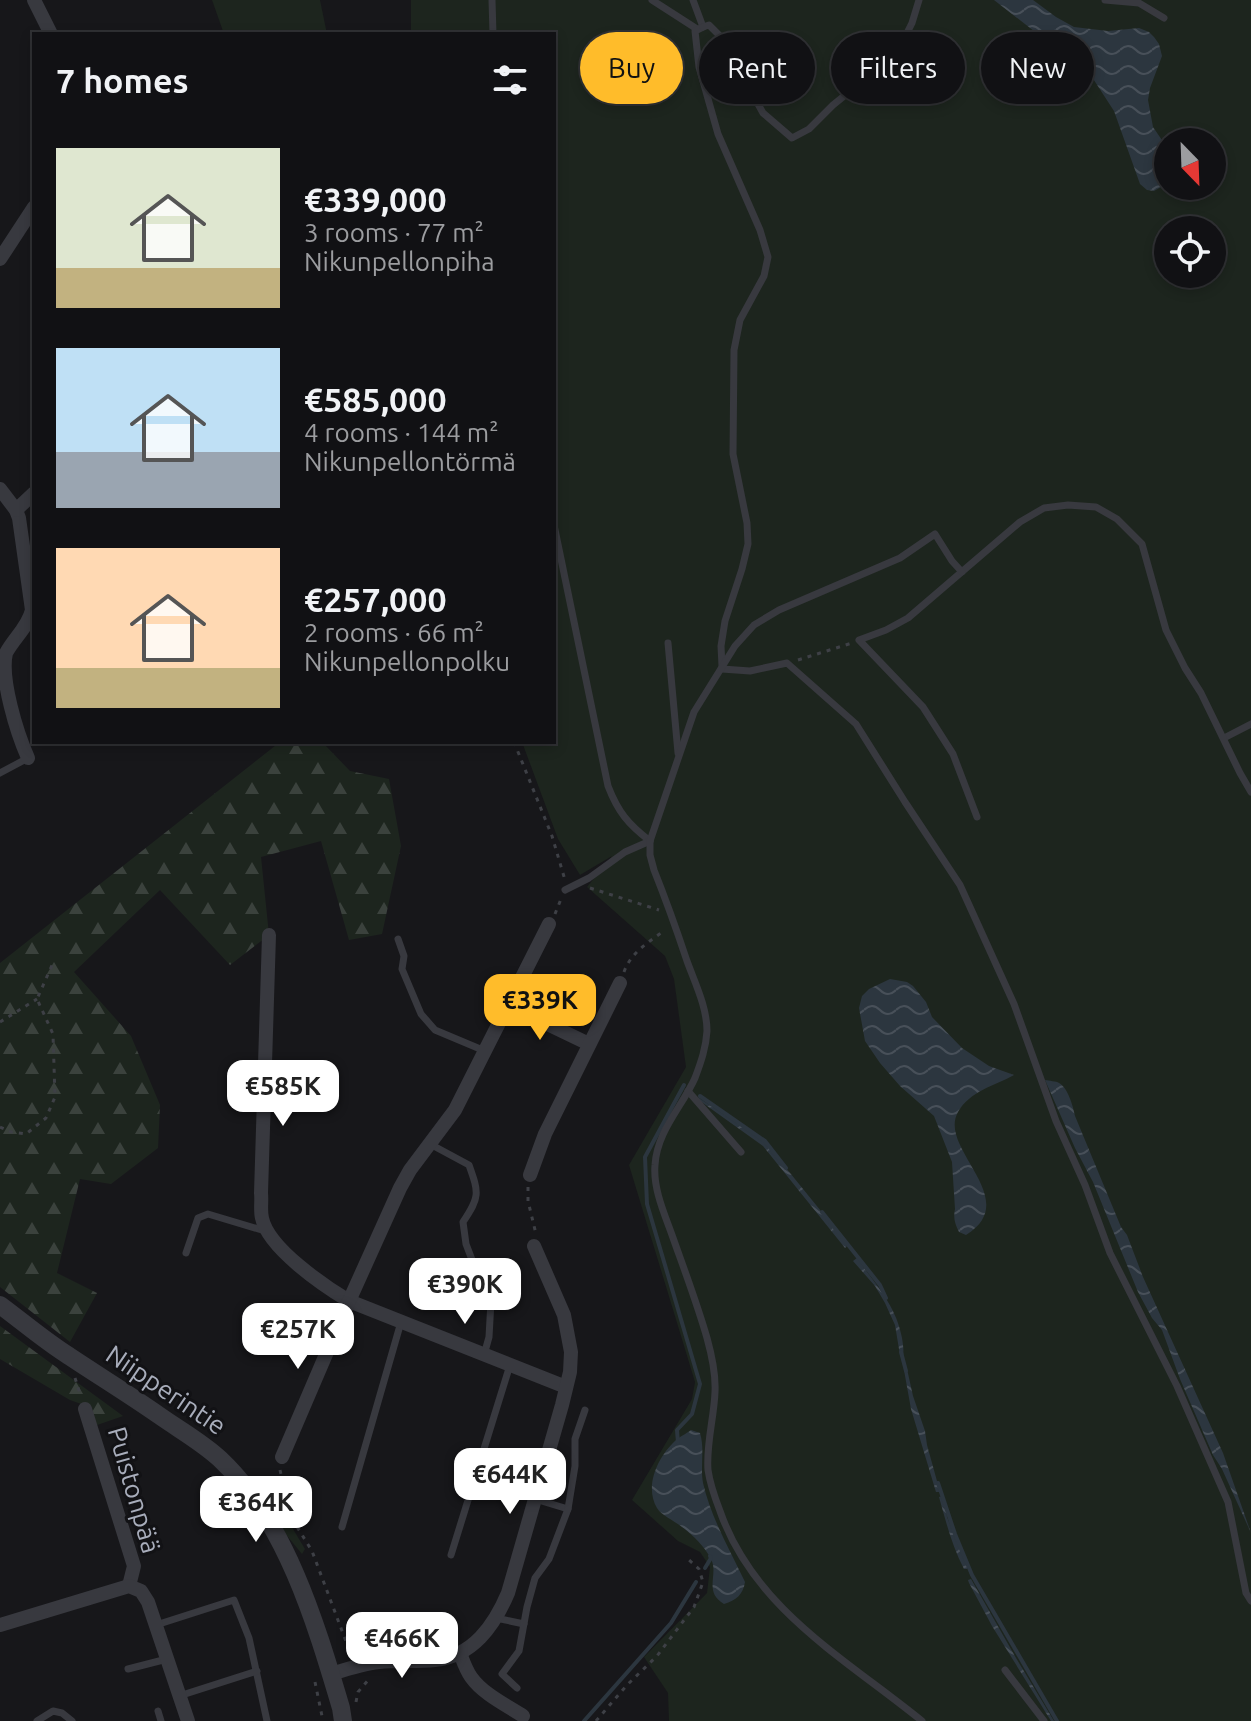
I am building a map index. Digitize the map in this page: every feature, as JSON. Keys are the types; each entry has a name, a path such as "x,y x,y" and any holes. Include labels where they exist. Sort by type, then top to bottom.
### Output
{"street":[{"path":"34,0 50,32"},
{"path":"0,259 32,210"},
{"path":"0,489 19,518 31,579 30,620 2,664 10,716 28,758"},
{"path":"16,510 32,495"},
{"path":"282,1457 400,1188 455,1110 549,924"},
{"path":"269,935 261,1193 262,1218 267,1231 294,1261 323,1286 349,1301 566,1387"},
{"path":"530,1175 545,1134 620,983"},
{"path":"508,1005 589,1044"},
{"path":"331,1674 355,1666 435,1660 460,1653 489,1630 508,1593 566,1387 571,1352 564,1315 534,1246"},
{"name":"Niipperintie","path":"0,1305 67,1355 219,1457 232,1471 259,1506 293,1569 318,1631 343,1721"},
{"name":"Puistonpää","path":"85,1409 134,1566 129,1586"},
{"path":"0,1625 129,1586 141,1591 148,1602 188,1721"},
{"path":"460,1653 475,1682 523,1716"}],"lane":[{"path":"492,0 493,32"},
{"path":"652,0 700,28"},
{"path":"693,0 700,28"},
{"path":"722,669 721,646 725,621 748,544 747,523 733,454 734,350 740,320 764,276 768,257 760,230 718,134 699,67 695,31 709,25 721,37 763,113 792,138 809,129 833,105 886,65 902,43 919,0"},
{"path":"1105,0 1139,3 1164,18"},
{"path":"977,817 953,754 923,707 859,640 908,618 1020,522 1044,508 1068,505 1096,507 1117,519 1142,544 1166,630 1251,792"},
{"path":"556,534 608,786 615,805 630,827 650,841"},
{"path":"922,1721 858,1673 780,1607 739,1553 724,1525 715,1498 708,1470 715,1369 664,1212 655,1167 663,1134 688,1091 705,1052 707,1028 702,1003 654,870 650,841 694,712 735,646 754,625 779,610 900,558 935,534 962,572"},
{"path":"668,643 679,755"},
{"path":"722,669 750,671 787,663 856,724 960,885 1014,1004 1056,1121 1085,1185 1110,1253 1177,1386 1228,1502 1246,1593 1251,1601"},
{"path":"1224,738 1251,724"},
{"path":"0,773 28,758"},
{"path":"565,890 625,852 650,841"},
{"path":"398,939 404,956 402,969 421,1014 435,1030 485,1051"},
{"path":"688,1091 741,1152"},
{"path":"430,1144 469,1165 476,1186 475,1204 463,1222 466,1244 491,1301 489,1337 484,1355"},
{"path":"186,1253 198,1218 208,1214 267,1231"},
{"path":"342,1527 401,1322"},
{"path":"451,1555 510,1365"},
{"path":"517,1688 502,1674 519,1651 535,1578 549,1559 568,1509 575,1466 575,1439 585,1410"},
{"path":"535,1499 568,1509"},
{"path":"156,1625 234,1600 249,1638 267,1721"},
{"path":"496,1618 524,1624"},
{"path":"128,1669 167,1659"},
{"path":"1005,1670 1044,1721"},
{"path":"179,1696 257,1671"},
{"path":"37,1721 53,1711 62,1713 72,1721"},
{"path":"158,1711 161,1721"}],"path":[{"path":"787,663 859,640"},
{"path":"515,744 552,836 565,878 565,890 549,924"},
{"path":"577,884 670,913"},
{"path":"620,983 626,965 637,950 674,923"},
{"path":"0,1022 37,999 53,963"},
{"path":"0,1127 26,1134 46,1118 55,1097 53,1034 37,999"},
{"path":"530,1175 528,1201 536,1236 534,1246"},
{"path":"74,1376 84,1382"},
{"path":"282,1486 291,1517 312,1551 362,1686 374,1676"},
{"path":"596,1721 657,1656 694,1607 703,1582 699,1569 689,1560"}],"green space":[{"path":"212,0 320,0 327,32 223,32"},
{"path":"411,0 1251,0 1251,1721 669,1721 668,1693 644,1657 707,1593 710,1567 700,1552 678,1541 632,1500 692,1399 695,1382 629,1165 686,1067 674,979 665,956 587,887 612,856 580,875 558,839 523,744 556,744 556,32 411,32"},
{"path":"277,744 324,744 350,771 389,779 401,846 382,934 349,940 321,841 261,857 269,935 230,965 160,890 74,972 131,1036 160,1105 158,1148 111,1184 80,1179 57,1273 97,1293 70,1342 0,1287 0,963"},
{"path":"0,1326 123,1416 97,1425 90,1407 70,1400 0,1359"},
{"path":"279,1490 290,1524 305,1549 302,1554 279,1526 266,1495"}],"water":[{"path":"994,0 1033,0 1074,27 1108,31 1139,28 1154,37 1162,56 1148,100 1154,128 1154,191 1140,184 1114,111 1094,80 1094,32 1035,32"},
{"path":"890,979 913,986 926,1002 932,1017 962,1048 989,1066 1014,1075 976,1094 958,1112 955,1126 959,1142 983,1190 986,1206 981,1221 966,1235 959,1232 955,1224 952,1162 934,1116 900,1086 865,1041 859,1008 862,996"},
{"path":"1045,1080 1059,1083 1070,1098 1121,1227 1223,1453 1251,1533 1213,1455 1162,1330 1138,1292 1093,1182"},
{"path":"696,1096 769,1147 846,1242 845,1248 763,1146"},
{"path":"857,1258 895,1315 902,1338 903,1357 900,1355 895,1325 885,1303 853,1261"},
{"path":"905,1367 940,1492 936,1492 911,1409"},
{"path":"691,1430 700,1433 703,1483 711,1509 745,1582 738,1596 724,1604 714,1594 713,1565 705,1550 690,1534 659,1511 653,1499 652,1481 658,1463 675,1441"},
{"path":"943,1496 947,1517 967,1569 964,1569 950,1534 939,1497"},
{"path":"971,1579 1054,1721 1051,1721 992,1626 969,1583"}],"waterway":[{"path":"678,1443 677,1430 692,1414 700,1384 647,1204 645,1157 684,1085"},
{"path":"700,1096 765,1141 786,1168"},
{"path":"822,1212 880,1285 886,1298"},
{"path":"901,1352 906,1371"},
{"path":"938,1483 972,1575 1057,1721"},
{"path":"705,1568 710,1556"},
{"path":"584,1721 671,1623 696,1582"}]}
